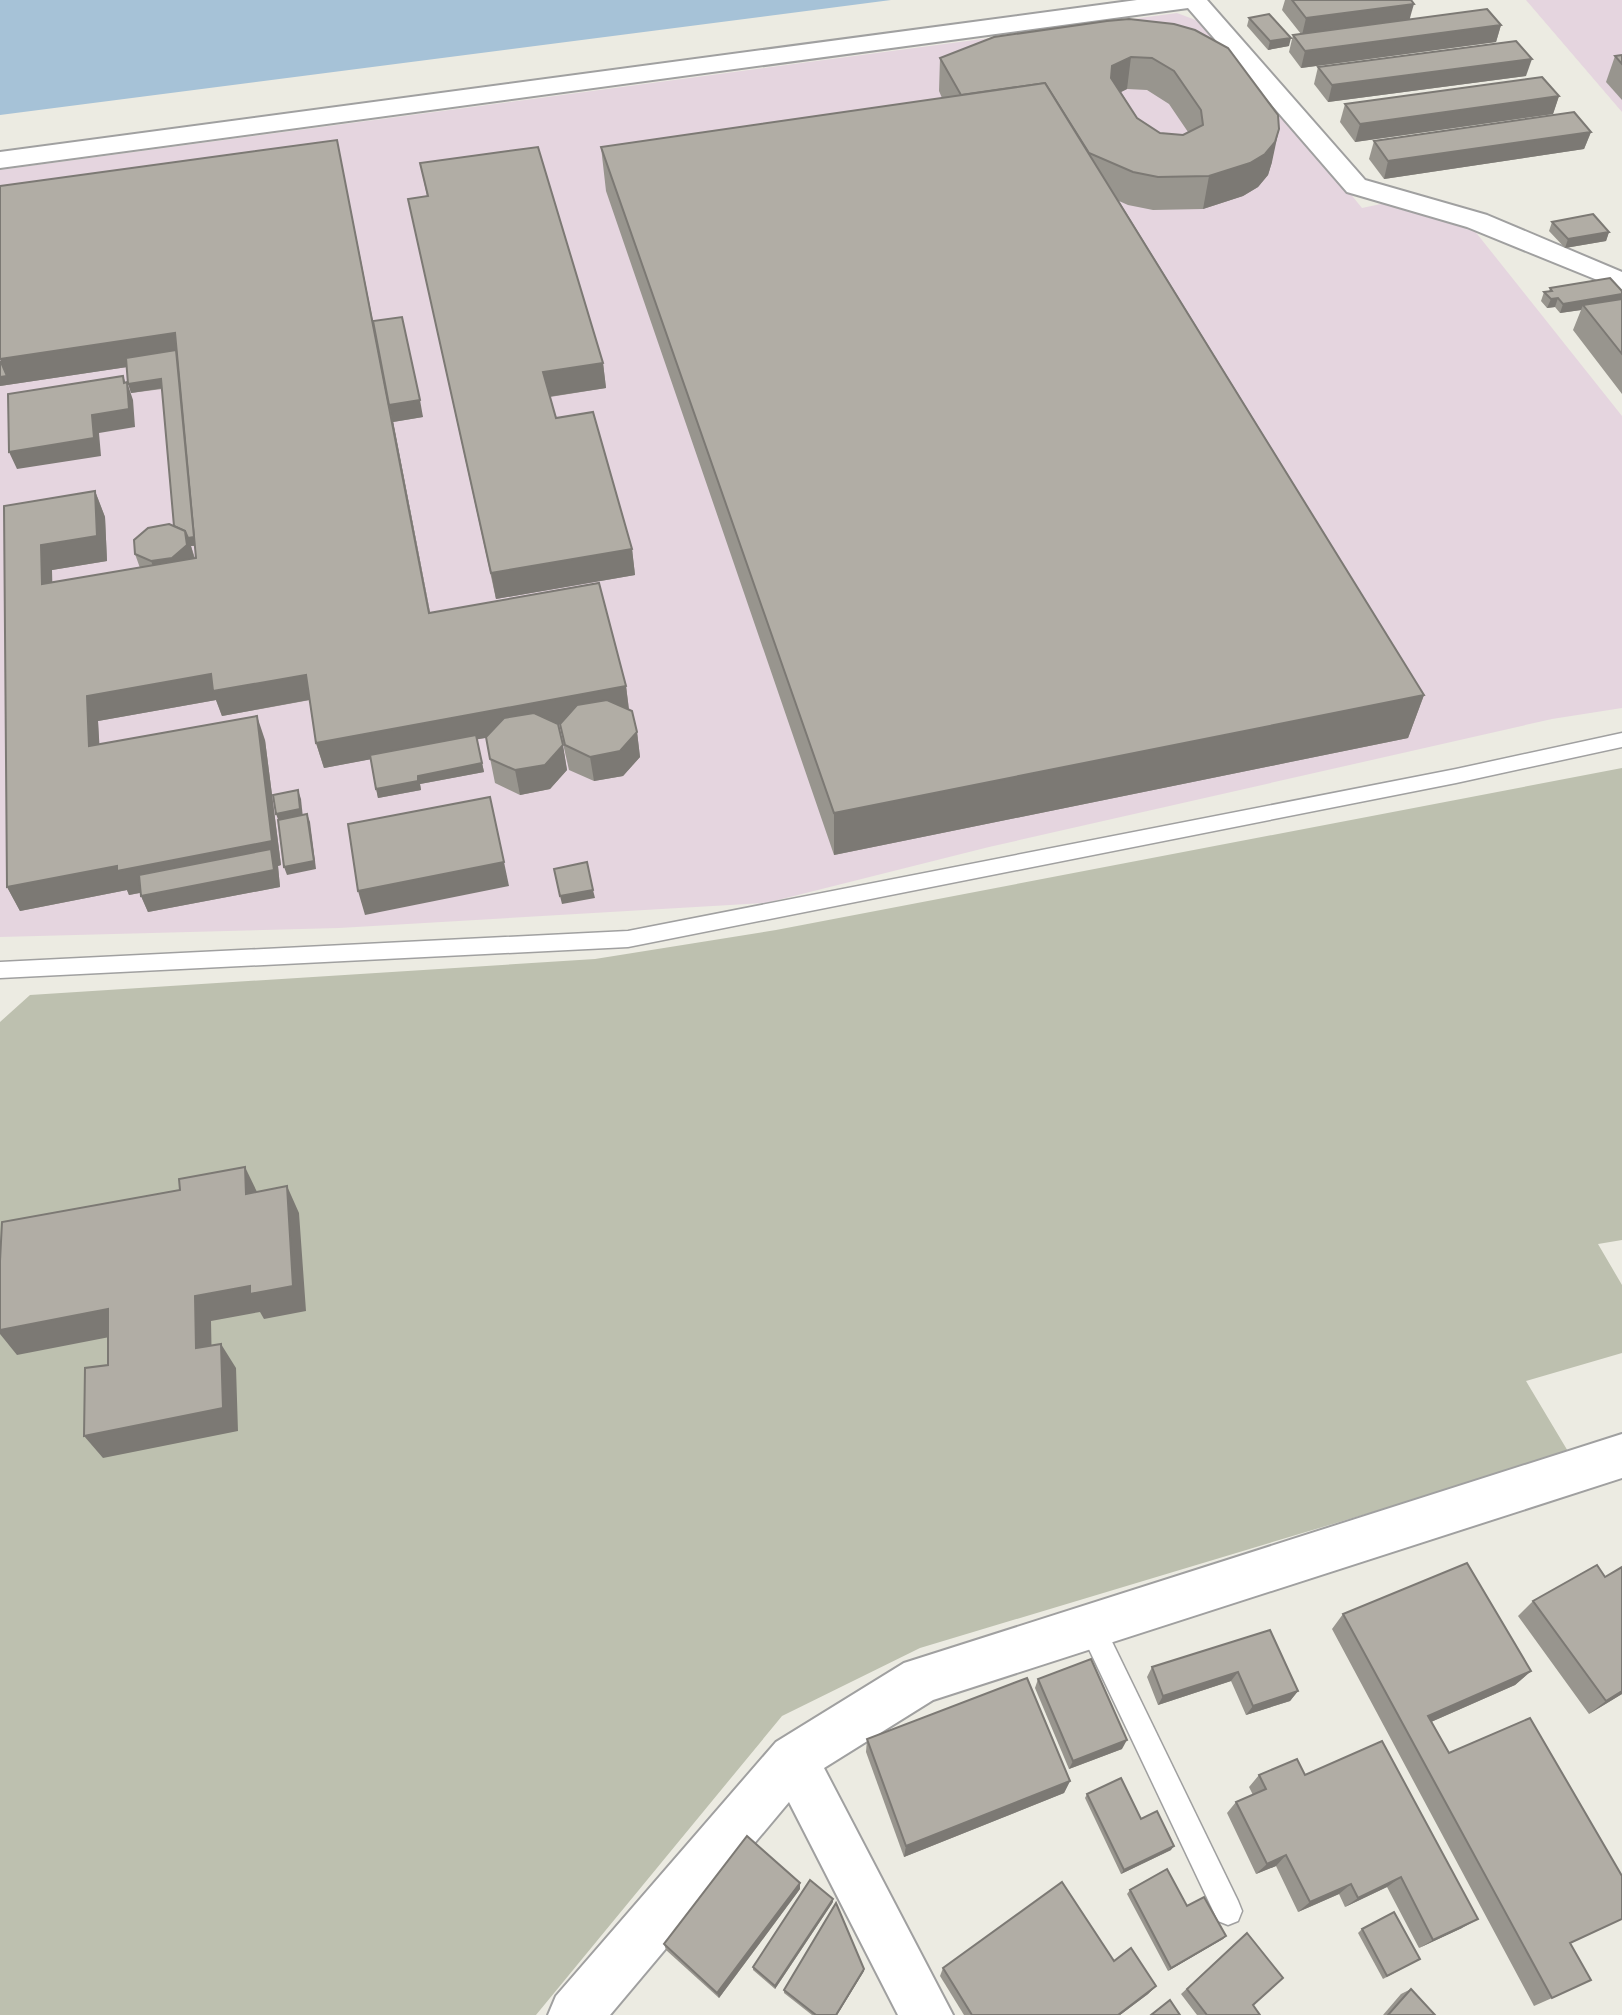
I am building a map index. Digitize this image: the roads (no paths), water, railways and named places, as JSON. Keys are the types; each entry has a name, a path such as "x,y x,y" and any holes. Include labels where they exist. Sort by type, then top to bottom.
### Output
{"street":[{"path":"0,160 1192,0 1356,186 1477,221 1622,282"},
{"path":"575,2015 793,1759 921,1680 1622,1456"},
{"path":"793,1759 926,2015"}],"lane":[{"path":"0,970 628,939 1429,782 1622,740"},
{"path":"1091,1626 1228,1911"}],"water":[{"path":"0,0 891,0 0,115"}]}
